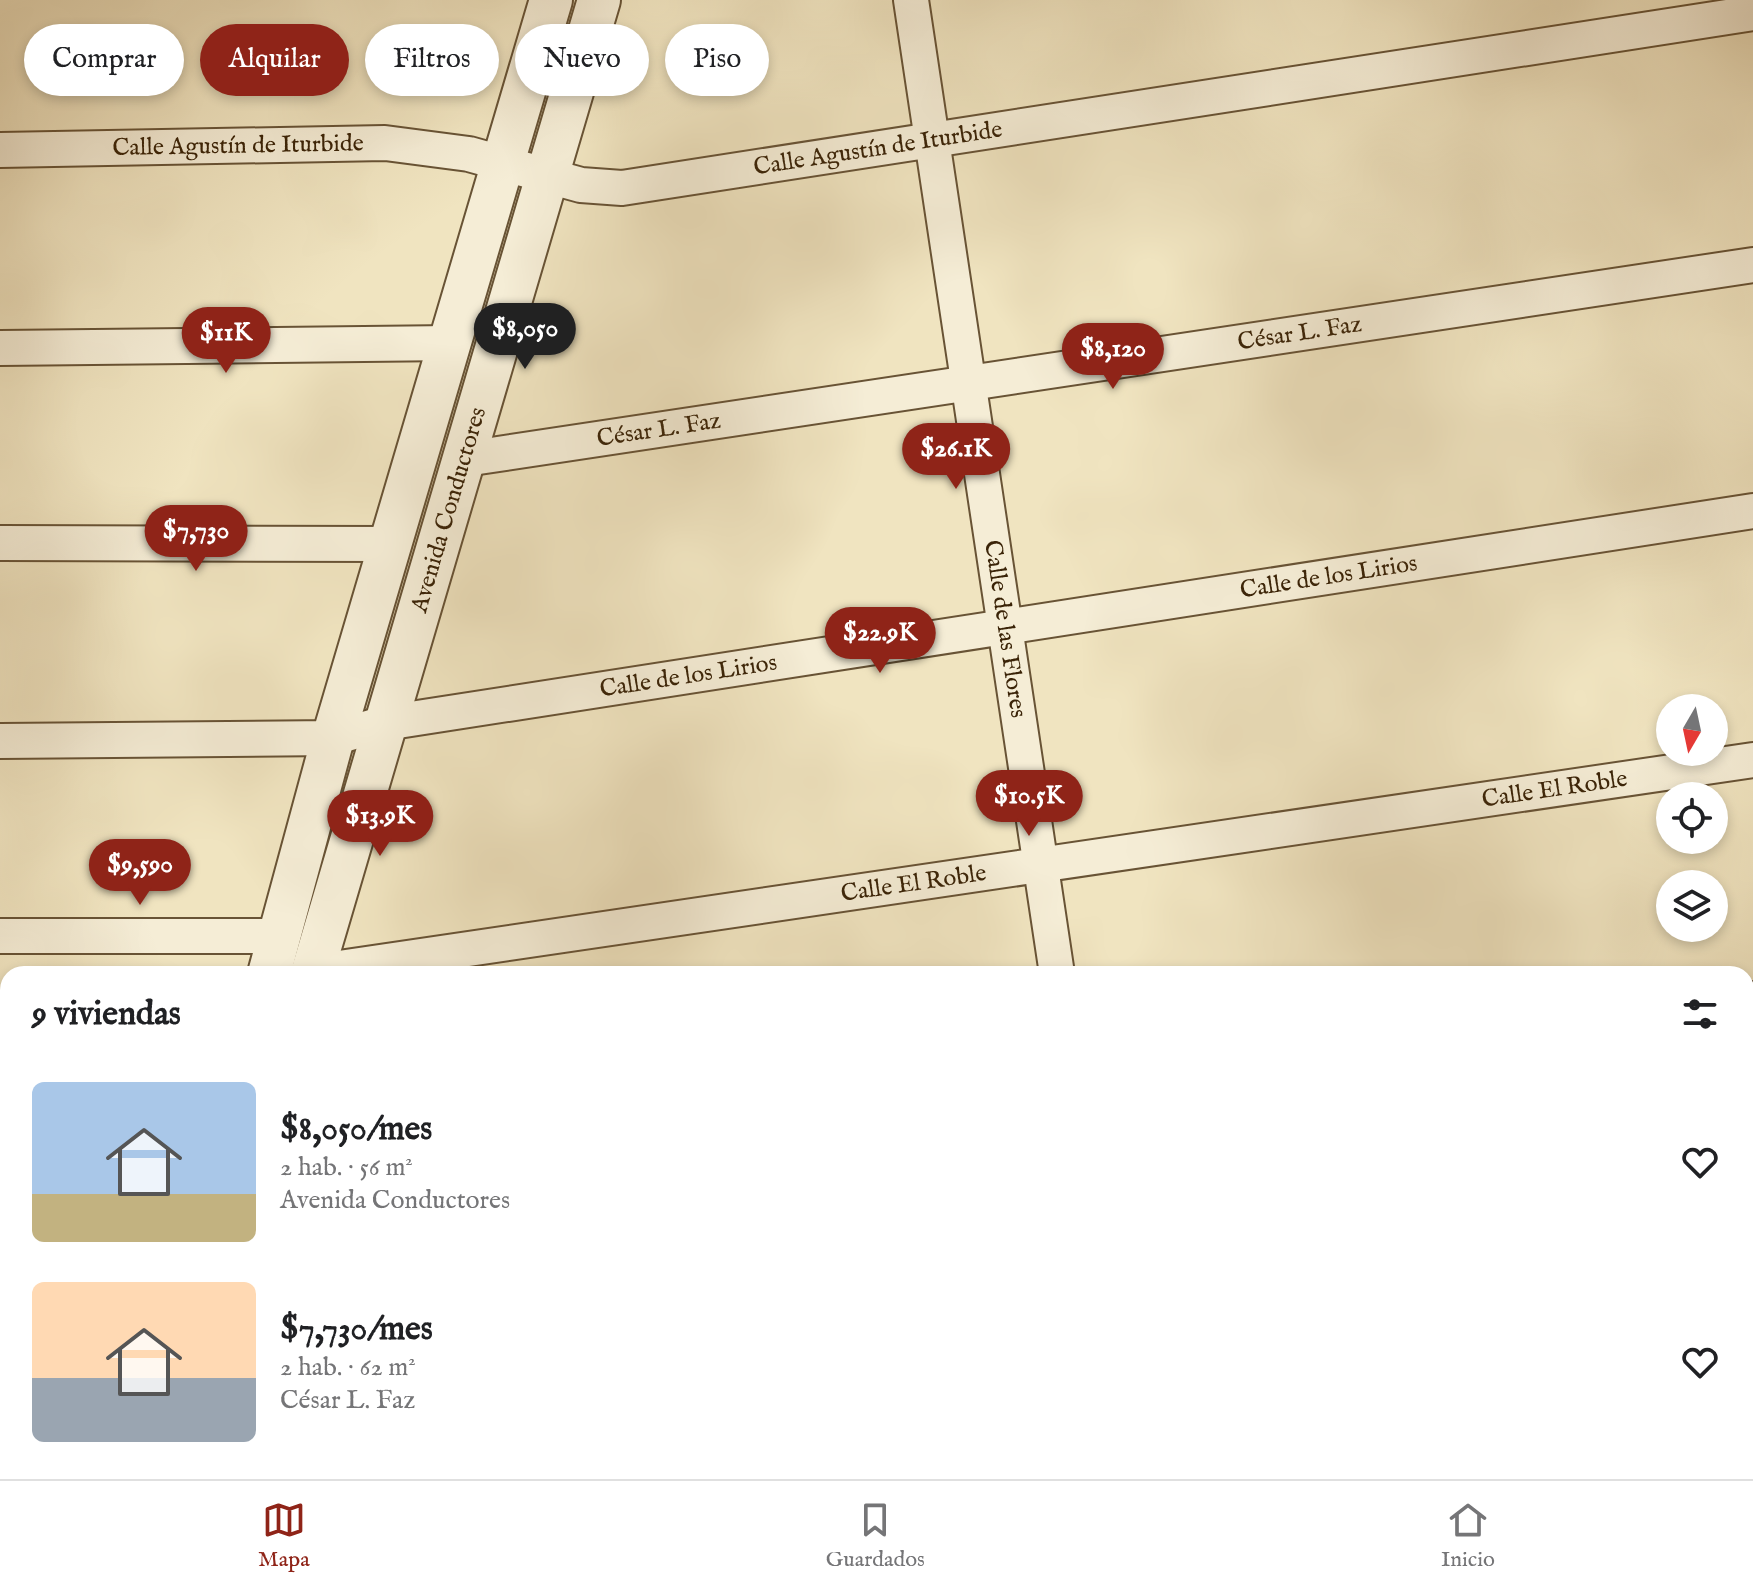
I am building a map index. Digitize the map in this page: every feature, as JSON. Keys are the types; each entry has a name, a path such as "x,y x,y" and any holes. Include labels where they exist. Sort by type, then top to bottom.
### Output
{"street":[{"name":"Avenida Conductores","path":"274,955 333,738 551,0"},
{"name":"Avenida Conductores","path":"314,966 599,0"},
{"name":"Calle de las Flores","path":"911,0 1056,966"},
{"name":"Calle Agustín de Iturbide","path":"0,150 385,143 430,147 502,162 581,185 622,188 1753,13"},
{"name":"César L. Faz","path":"465,459 1753,265"},
{"path":"0,348 452,343"},
{"name":"Calle de los Lirios","path":"0,741 333,738 385,723 1753,511"},
{"path":"0,543 392,544"},
{"name":"Calle El Roble","path":"360,966 1753,760"},
{"path":"0,936 274,955"}]}
